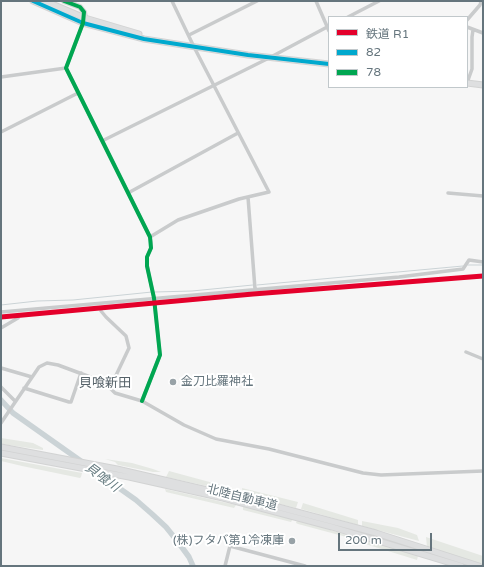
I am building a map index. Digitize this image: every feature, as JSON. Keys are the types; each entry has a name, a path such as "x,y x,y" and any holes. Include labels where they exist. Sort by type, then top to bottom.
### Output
{"highway":[{"path":"33,1 124,34 177,45 269,58 328,64"},
{"path":"44,1 84,20"},
{"path":"468,83 483,85"},
{"name":"北陸自動車道","path":"1,447 118,469 226,493 376,533 479,566"},
{"name":"北陸自動車道","path":"1,453 129,477 293,516 376,539 462,566"}],"main road":[{"path":"64,1 80,7 84,12 84,20"}],"street":[{"path":"150,237 178,220 248,197 269,192 194,47 172,1"},
{"path":"189,35 257,1"},
{"path":"102,141 328,28 316,1"},
{"path":"350,16 379,1"},
{"path":"468,19 480,5 480,1"},
{"path":"84,20 66,68 150,237 147,266 154,298 160,356 142,401"},
{"path":"468,28 483,33"},
{"path":"468,80 472,69 473,30"},
{"path":"1,77 66,68"},
{"path":"1,132 78,93"},
{"path":"128,193 238,133"},
{"path":"448,193 483,196"},
{"path":"248,197 255,288"},
{"path":"1,312 255,288 399,277 463,270 469,260 483,262"},
{"path":"101,310 106,317 126,336 129,348 110,388"},
{"path":"1,328 18,318"},
{"path":"466,352 483,359"},
{"path":"1,422 39,367 47,364 58,365 93,378 121,396 142,401 184,424 216,439 269,448 362,474 381,475 483,471"},
{"path":"1,368 32,377"},
{"path":"24,388 71,402 81,373"},
{"path":"1,387 15,402"},
{"path":"225,566 230,546 305,566"}],"shaded area":[{"path":"1,438 33,443 43,448 43,450 1,444"},
{"path":"1,458 82,473 80,478 1,461"},
{"path":"105,459 132,463 161,472 153,472 118,465 115,462"},
{"path":"169,471 239,490 238,493 166,477"},
{"path":"242,488 298,502 296,508 243,495"},
{"path":"165,489 236,505 234,508 166,492"},
{"path":"303,503 358,520 358,525 301,509"},
{"path":"243,506 293,519 291,522 243,510"},
{"path":"297,520 354,537 354,539 298,524 296,523"},
{"path":"362,521 398,528 417,535 419,541 362,526"},
{"path":"426,537 483,556 483,565 427,547"},
{"path":"359,538 418,556 417,560 359,542"}],"waterway":[{"path":"468,265 483,265"},
{"path":"257,285 463,266"},
{"path":"155,292 192,291 253,285"},
{"path":"1,305 152,292"},
{"name":"貝喰川","path":"1,400 13,413 136,500 166,527 189,557 193,566"}],"rail line":[{"name":"R1","path":"1,317 253,294 483,276"}],"transit line":[{"name":"82","path":"33,1 83,23 144,39 248,55 328,64"},
{"name":"78","path":"64,1 80,7 84,12 83,23 66,68 150,237 151,248 147,257 147,266 154,298 160,355 142,401"}],"place":[{"name":"金刀比羅神社","path":"173,382"},
{"name":"(株)フタバ第1冷凍庫","path":"292,541"}],"district":[{"name":"貝喰新田","path":"105,384"}]}
